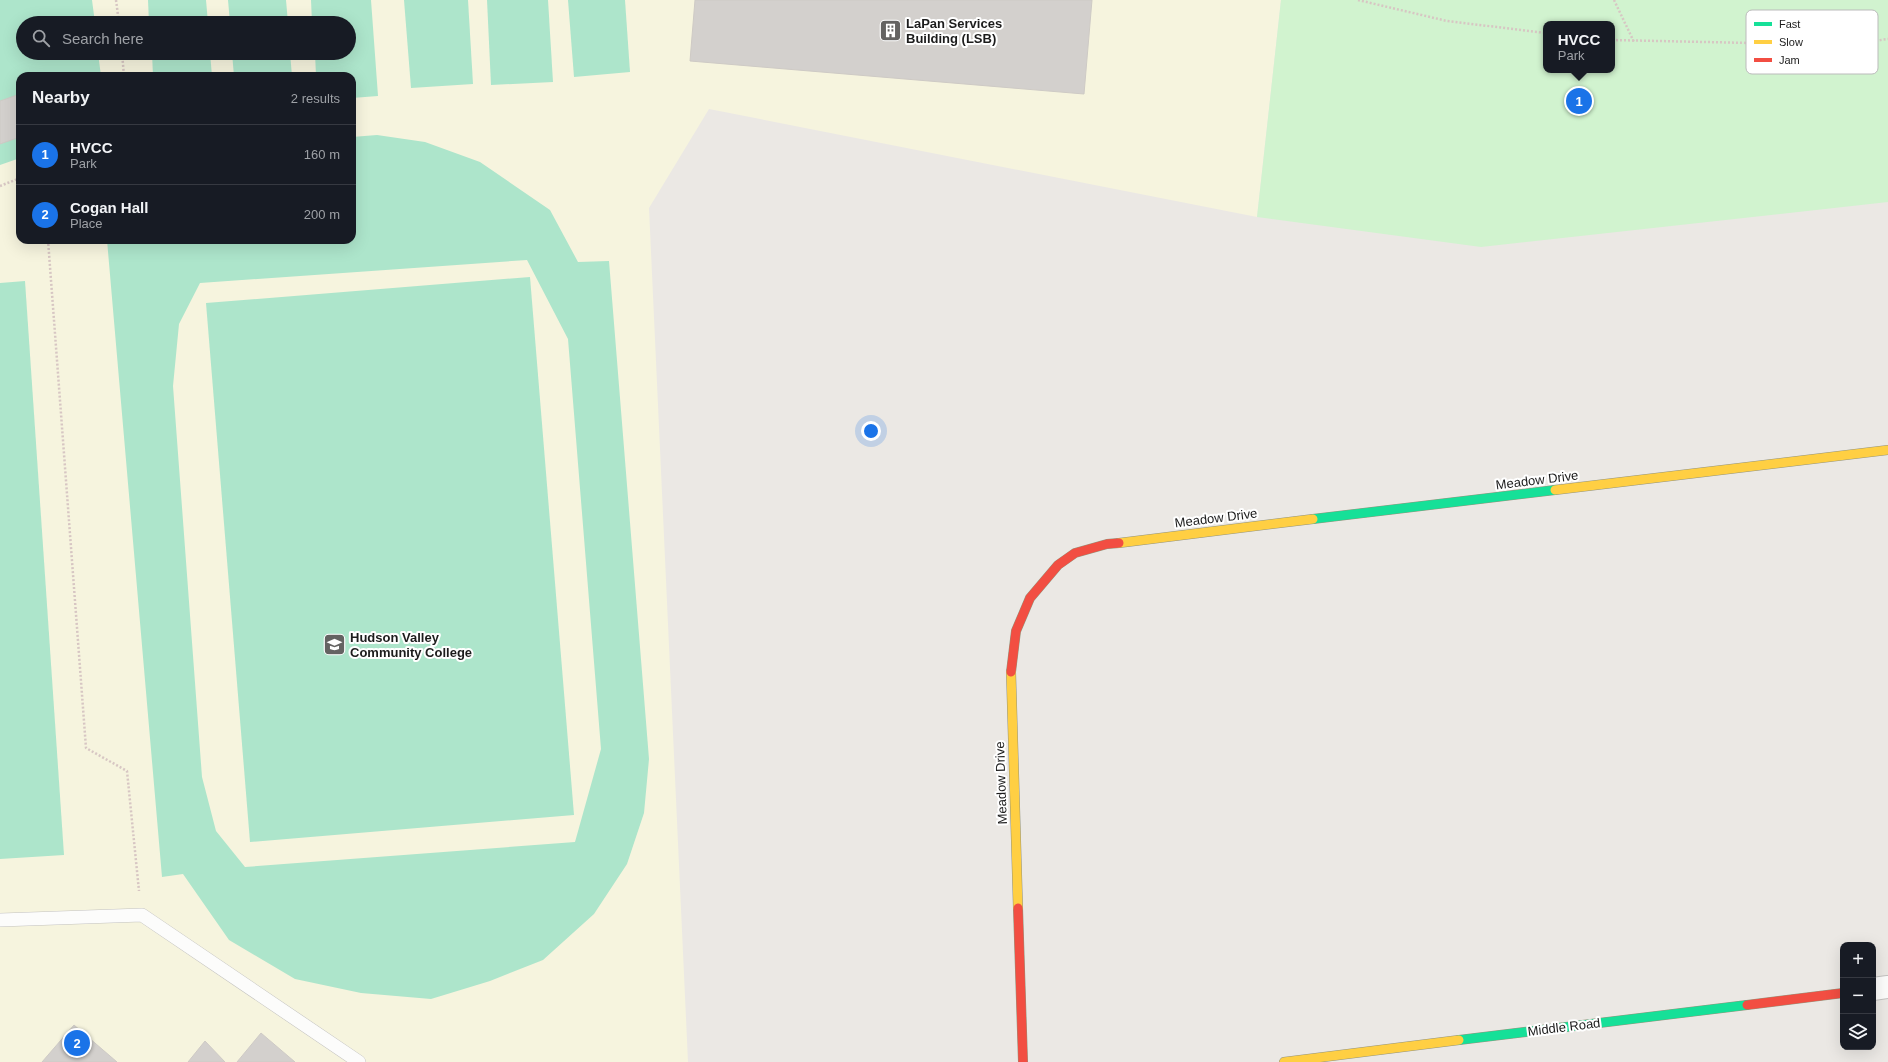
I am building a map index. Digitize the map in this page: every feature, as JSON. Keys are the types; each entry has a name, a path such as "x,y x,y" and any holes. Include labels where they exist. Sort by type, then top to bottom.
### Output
{"street":[{"name":"Meadow Drive","path":"1023,1062 1011,666 1016,631 1030,598 1058,565 1075,553 1107,544 1888,450"},
{"path":"1876,989 1888,987"},
{"name":"Middle Road","path":"1284,1062 1840,993"}],"lane":[{"path":"0,920 142,915 359,1062"}],"path":[{"path":"116,0 117,16"},
{"path":"1358,0 1447,21 1543,33"},
{"path":"1614,0 1634,42"},
{"path":"1878,40 1888,39"},
{"path":"1615,40 1634,42 1746,43"},
{"path":"123,60 124,72"},
{"path":"0,186 16,180"},
{"path":"48,244 86,748 127,771 142,915"}],"shaded area":[{"name":"Hudson Valley Community College","path":"0,0 1281,0 1257,217 709,109 649,208 688,1062 0,1062"}],"green space":[{"path":"0,0 92,0 94,16 16,16 16,60 99,60 100,72 16,72 16,159 0,165"},
{"path":"148,0 206,0 207,16 149,16"},
{"path":"228,0 286,0 287,16 229,16"},
{"path":"311,0 371,0 378,96 356,98 356,72 316,72 315,60 356,60 356,16 312,16"},
{"path":"404,0 468,0 473,84 411,88"},
{"path":"487,0 548,0 553,82 491,85"},
{"path":"568,0 625,0 630,72 574,77"},
{"path":"1281,0 1888,0 1888,202 1481,247 1257,217"},
{"path":"152,60 211,60 212,72 153,72"},
{"path":"233,60 291,60 292,72 234,72"},
{"path":"377,135 425,142 480,162 550,210 578,262 609,261 649,759 644,813 627,864 594,914 543,960 490,981 431,999 361,993 295,979 229,940 183,874 162,877 107,244 356,244 356,137","holes":["527,260 568,339 601,749 575,842 245,867 216,831 202,777 173,386 179,324 200,283"]},
{"path":"530,277 574,815 250,842 206,303"},
{"path":"25,281 64,855 0,859 0,283"}],"building":[{"name":"LaPan Services Building (LSB)","path":"695,0 1092,0 1084,94 690,61"},
{"path":"16,95 16,138 0,144 0,101"},
{"path":"74,1025 117,1062 42,1062"},
{"path":"261,1033 295,1062 237,1062"},
{"path":"205,1041 225,1062 188,1062"}],"traffic: fast":[{"path":"1313,519 1555,490"},
{"path":"1459,1040 1747,1005"}],"traffic: slow":[{"path":"1555,490 1888,450"},
{"path":"1119,543 1313,519"},
{"path":"1011,672 1018,908"},
{"path":"1284,1062 1459,1040"}],"traffic: jam":[{"path":"1011,672 1016,631 1030,598 1058,565 1075,553 1107,544 1119,543"},
{"path":"1018,908 1023,1062"},
{"path":"1747,1005 1840,993"}],"place":[{"name":"LaPan Services Building (LSB)","path":"891,30"},
{"name":"HVCC","path":"1579,101"},
{"name":"Hudson Valley Community College","path":"335,644"},
{"name":"Cogan Hall","path":"77,1043"}]}
